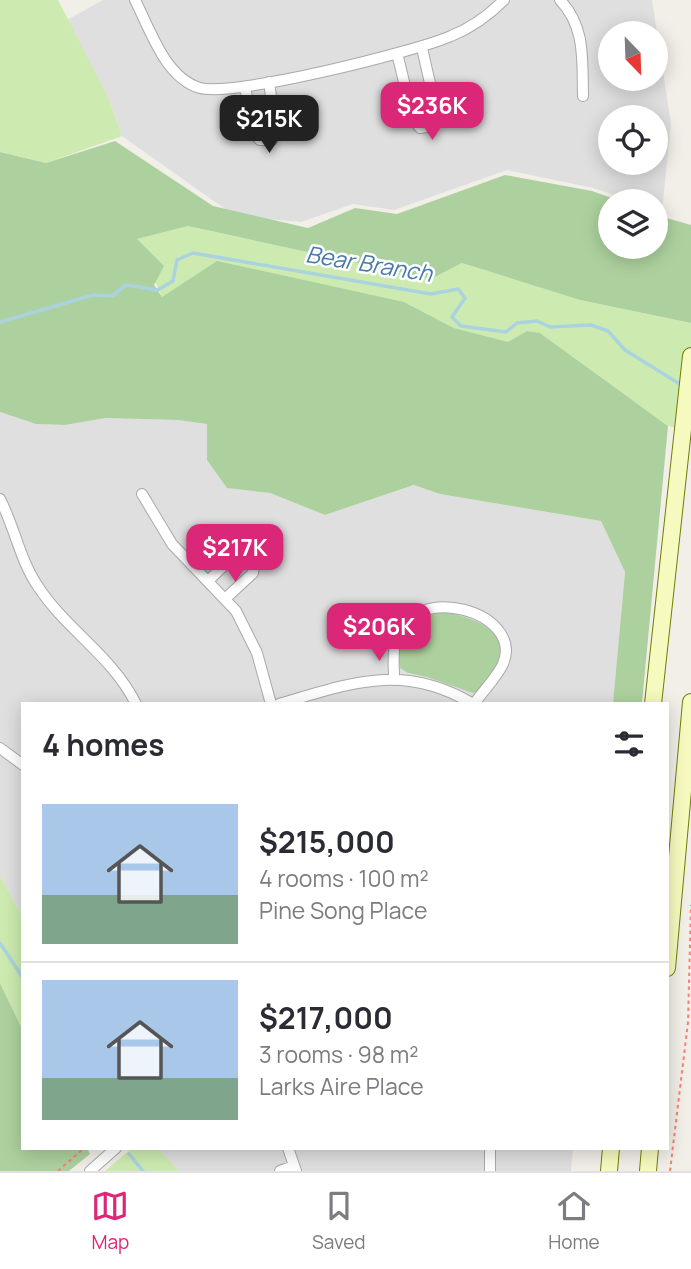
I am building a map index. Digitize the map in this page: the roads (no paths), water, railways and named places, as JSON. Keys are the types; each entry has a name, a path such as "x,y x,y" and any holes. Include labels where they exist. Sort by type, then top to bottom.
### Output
{"main road":[{"path":"653,702 667,552 681,474 691,356"},
{"path":"669,946 691,702"},
{"path":"609,1171 611,1150"},
{"path":"648,1171 650,1150"}],"street":[{"path":"135,0 171,68 200,88 245,87 422,48 463,31 504,0"},
{"path":"560,0 578,26 583,96"},
{"path":"397,53 412,120 420,128 434,126 437,114 422,48"},
{"path":"245,87 254,134 260,140 272,139 276,132 270,82"},
{"path":"142,494 172,544 226,598 252,642 270,702"},
{"path":"0,499 37,587 116,671 135,702"},
{"path":"209,580 236,554 250,554 255,559 253,573 226,598"},
{"path":"394,677 396,637 411,618 419,612 441,606 466,610 495,626 504,643 503,664 475,702"},
{"path":"286,702 351,684 394,677 436,685 470,702"},
{"path":"0,748 21,764"},
{"path":"90,1171 114,1150"},
{"path":"280,1171 295,1169 289,1150"},
{"path":"490,1150 490,1171"}],"waterway":[{"name":"Bear Branch","path":"0,322 93,295 112,296 126,285 158,290 173,281 177,260 193,253 431,294 458,289 465,298 452,317 461,326 506,332 517,323 537,321 550,327 591,325 608,331 625,350 683,386"},
{"path":"0,943 21,975"},
{"path":"129,1154 143,1171"}]}
